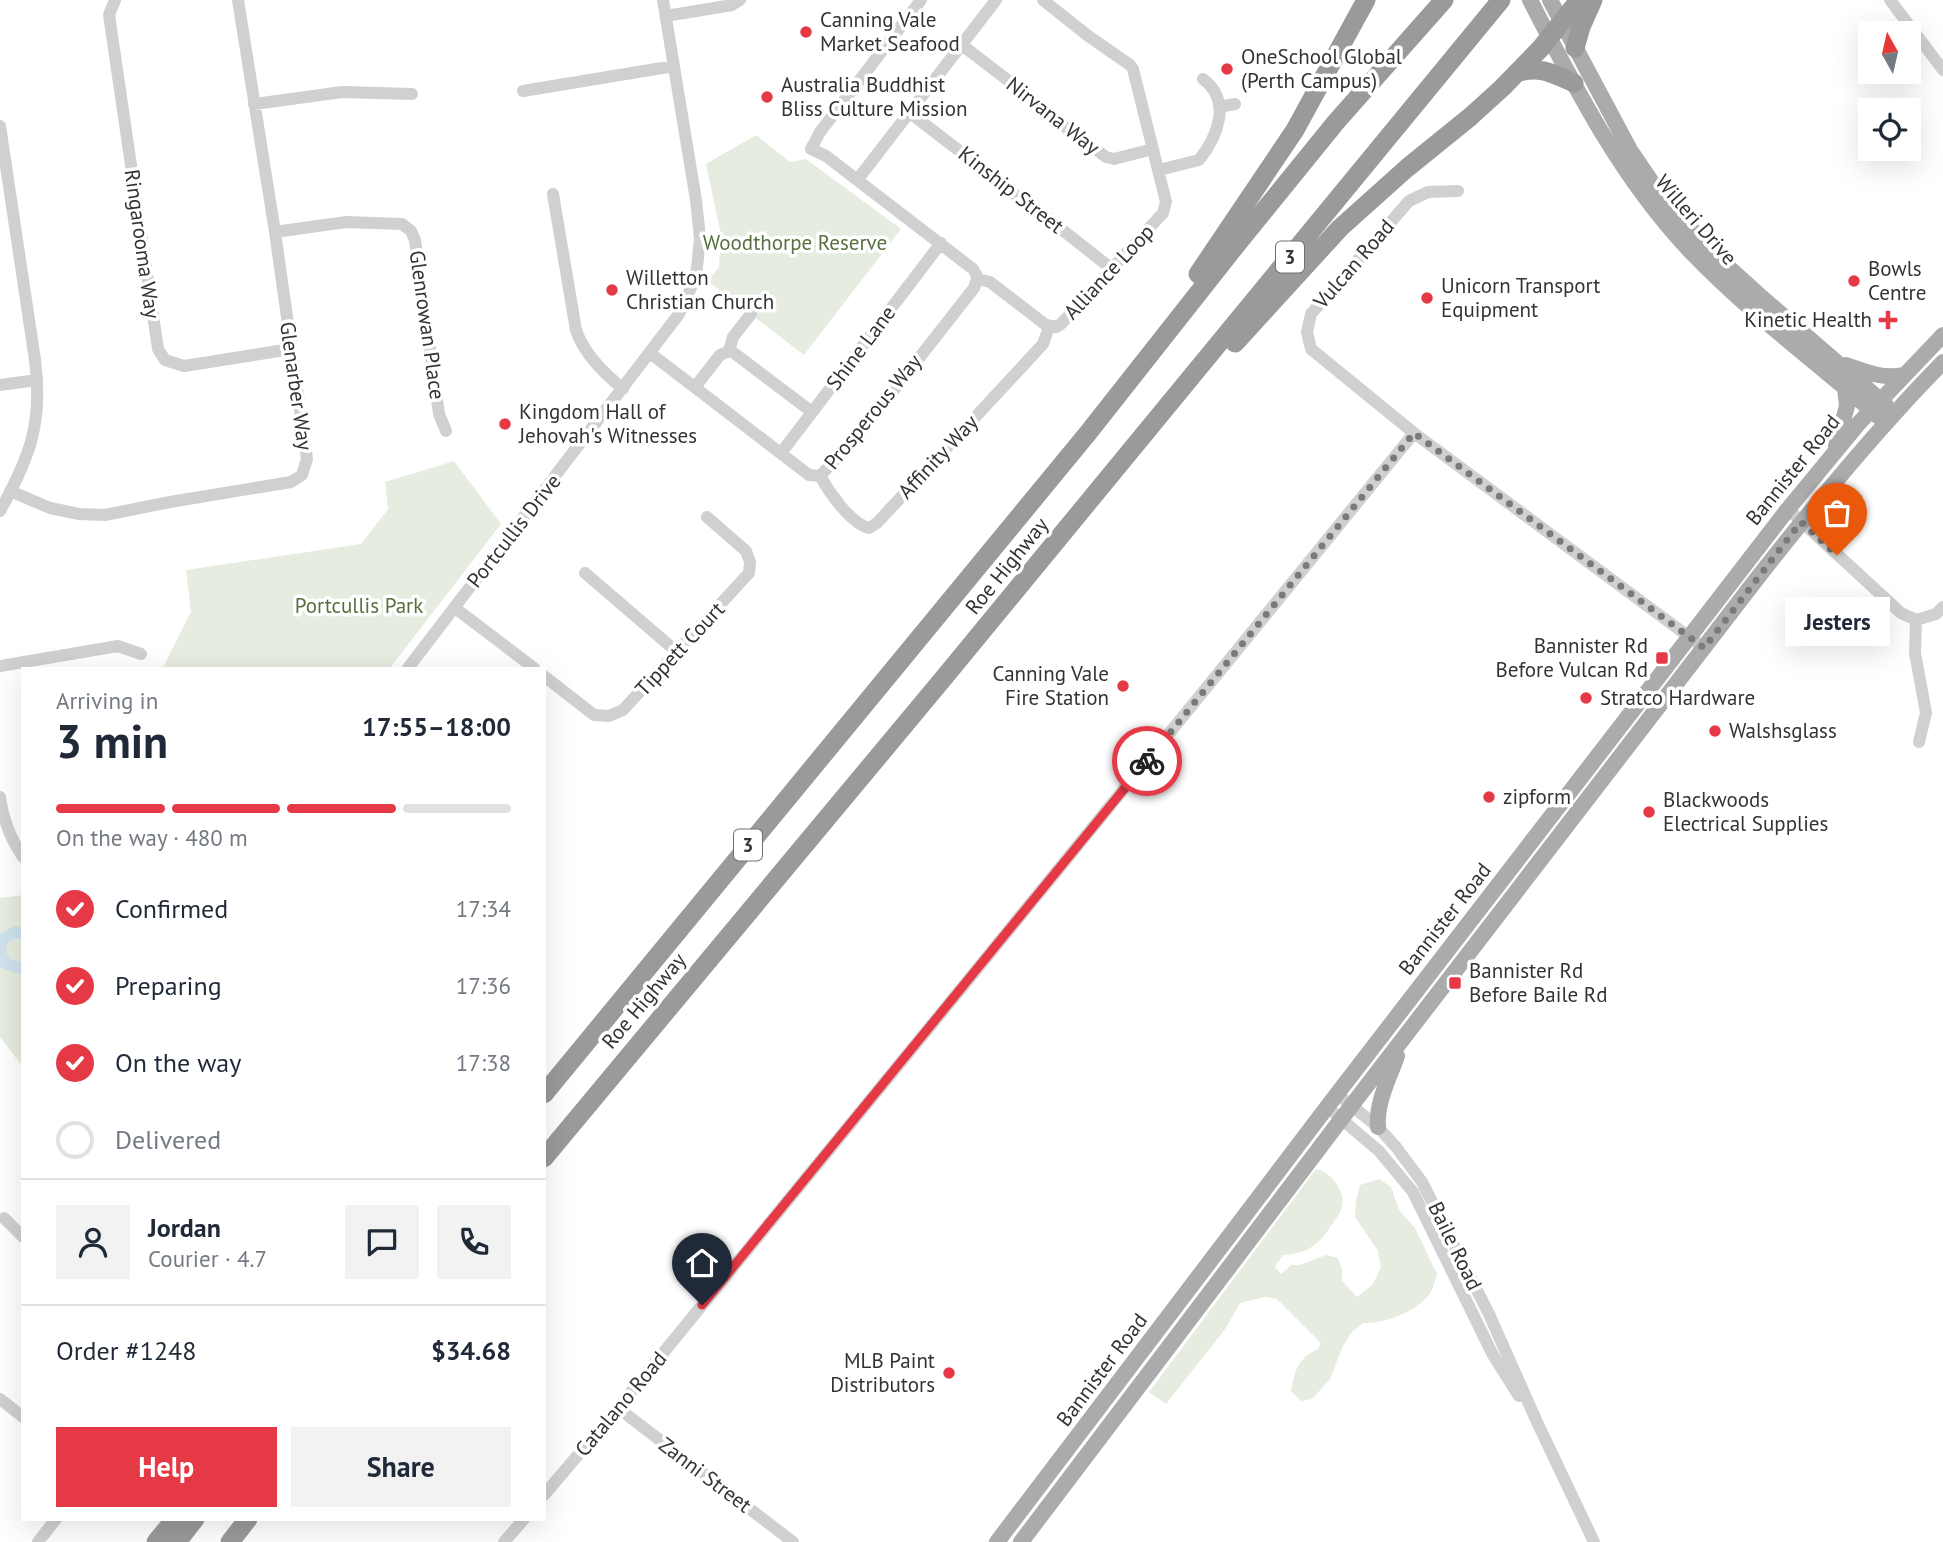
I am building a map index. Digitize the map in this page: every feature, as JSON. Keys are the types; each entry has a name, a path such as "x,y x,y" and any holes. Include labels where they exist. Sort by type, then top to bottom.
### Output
{"highway":[{"path":"1088,433 1136,355 1200,271 1295,130 1366,0"},
{"name":"Roe Highway","path":"546,1092 1088,433 1328,132 1444,0"},
{"name":"Roe Highway","path":"546,1156 1079,515 1501,0"},
{"path":"1079,515 1340,228 1519,72 1579,0"},
{"path":"1575,48 1593,0"},
{"path":"1519,72 1534,68 1574,83"},
{"path":"156,1542 173,1521"},
{"path":"177,1542 193,1521"},
{"path":"230,1542 246,1521"},
{"path":"243,1542 257,1521"}],"main road":[{"name":"Willeri Drive","path":"1530,0 1575,48 1630,150 1675,211 1715,255 1837,362 1890,417"},
{"name":"Willeri Drive","path":"1550,0 1555,29 1574,83 1597,127 1662,219 1694,256 1759,316 1845,388 1876,405"},
{"name":"Bannister Road","path":"997,1542 1332,1101 1788,509 1876,405 1943,335"},
{"path":"1837,362 1889,378 1903,375"},
{"name":"Bannister Road","path":"1021,1542 1352,1105 1801,522 1890,417 1943,362"},
{"path":"1835,452 1847,406 1845,388"},
{"path":"1378,1127 1379,1103 1403,1040"}],"street":[{"name":"Ringarooma Way","path":"115,0 108,15 158,349 165,360 184,366 291,349"},
{"name":"Glenarber Way","path":"10,491 51,508 79,514 105,515 291,482 302,475 307,459 275,232 238,0"},
{"name":"Portcullis Drive","path":"409,667 679,314 693,283 700,238 696,200 663,0"},
{"path":"666,16 732,5 740,0"},
{"name":"Alliance Loop","path":"921,0 820,132 811,149 827,156 941,243 972,269 976,279 990,282 1049,327 1061,324 1166,208 1133,69 1043,0"},
{"path":"858,179 996,0"},
{"path":"1890,0 1943,70"},
{"name":"Nirvana Way","path":"962,45 1106,157 1114,159 1153,149"},
{"path":"523,91 674,66"},
{"path":"1159,170 1199,160 1218,129 1221,117 1216,96 1211,85 1203,79"},
{"path":"254,104 342,92 412,94"},
{"path":"1219,107 1235,104"},
{"name":"Kinship Street","path":"910,113 983,169 997,183 1032,206 1112,269"},
{"path":"0,126 37,380 38,403 32,441 0,511"},
{"name":"Vulcan Road","path":"1458,191 1428,192 1409,201 1311,314 1307,332 1311,349 1414,433 1704,648"},
{"path":"553,194 579,340 587,353 623,389"},
{"name":"Glenrowan Place","path":"275,232 346,222 402,224 411,231 415,240 439,414 446,431"},
{"name":"Shine Lane","path":"781,453 941,243"},
{"name":"Prosperous Way","path":"650,353 808,475 820,476 861,432 974,288 976,279"},
{"path":"729,351 733,337 751,314"},
{"name":"Affinity Way","path":"820,476 850,517 861,526 869,528 877,523 1043,344 1049,327"},
{"path":"695,387 720,355 729,351 813,412"},
{"path":"0,385 37,380"},
{"name":"Catalano Road","path":"546,1493 1414,433"},
{"path":"1788,509 1901,613 1916,620 1936,614 1943,607"},
{"name":"Tippett Court","path":"546,679 594,715 609,716 623,710 748,573 750,566 746,551 707,517"},
{"path":"585,573 677,652"},
{"path":"455,608 533,667"},
{"path":"1916,620 1914,653 1926,713 1919,742"},
{"path":"0,666 118,646 141,654"},
{"path":"0,797 2,813 12,840 21,854"},
{"name":"Baile Road","path":"1332,1101 1352,1105 1378,1127 1422,1182 1465,1283 1469,1307 1493,1355 1536,1422"},
{"name":"Baile Road","path":"1332,1101 1342,1120 1379,1151 1413,1192 1465,1283 1482,1300 1536,1422 1594,1542"},
{"path":"4,1218 21,1235"},
{"path":"1469,1307 1482,1300"},
{"path":"0,1399 21,1415"},
{"name":"Zanni Street","path":"618,1408 793,1542"},
{"path":"38,1542 54,1521"},
{"path":"504,1542 522,1521"}],"green space":[{"name":"Woodthorpe Reserve","path":"756,135 790,162 806,159 901,229 804,355 708,281 719,267 721,235 706,164"},
{"name":"Portcullis Park","path":"454,461 501,524 391,667 164,667 191,612 186,570 361,544 388,509 385,482"},
{"path":"21,895 21,1064 0,1037 0,898"},
{"path":"1316,1169 1323,1171 1337,1185 1341,1192 1342,1208 1316,1244 1304,1251 1283,1255 1275,1267 1281,1274 1291,1265 1300,1265 1326,1255 1338,1258 1342,1281 1357,1297 1373,1284 1381,1267 1378,1251 1355,1217 1360,1185 1379,1179 1391,1187 1399,1210 1415,1228 1437,1274 1429,1295 1399,1316 1363,1323 1351,1333 1343,1346 1330,1379 1312,1399 1301,1401 1291,1391 1296,1371 1306,1356 1318,1349 1321,1343 1277,1299 1265,1297 1240,1303 1226,1328 1166,1404 1149,1392"}],"water":[{"path":"14,926 21,928 21,939 11,940 6,951 12,960 21,960 21,974 0,966 0,934"}],"way so far":[{"path":"1147,761 1414,433 1704,648 1801,522 1837,555"}],"place":[{"name":"Canning Vale Market Seafood","path":"806,32"},
{"name":"OneSchool Global (Perth Campus)","path":"1227,69"},
{"name":"Australia Buddhist Bliss Culture Mission","path":"767,97"},
{"name":"Bowls Centre","path":"1854,281"},
{"name":"Willetton Christian Church","path":"612,290"},
{"name":"Unicorn Transport Equipment","path":"1427,298"},
{"name":"Kinetic Health","path":"1888,320"},
{"name":"Kingdom Hall of Jehovah's Witnesses","path":"505,424"},
{"name":"Jesters","path":"1837,555"},
{"name":"Bannister Rd Before Vulcan Rd","path":"1662,658"},
{"name":"Canning Vale Fire Station","path":"1123,686"},
{"name":"Stratco Hardware","path":"1586,698"},
{"name":"Walshsglass","path":"1715,731"},
{"name":"zipform","path":"1489,797"},
{"name":"Blackwoods Electrical Supplies","path":"1649,812"},
{"name":"Bannister Rd Before Baile Rd","path":"1455,983"},
{"name":"MLB Paint Distributors","path":"949,1373"}],"route":[{"path":"702,1305 1147,761"}]}
